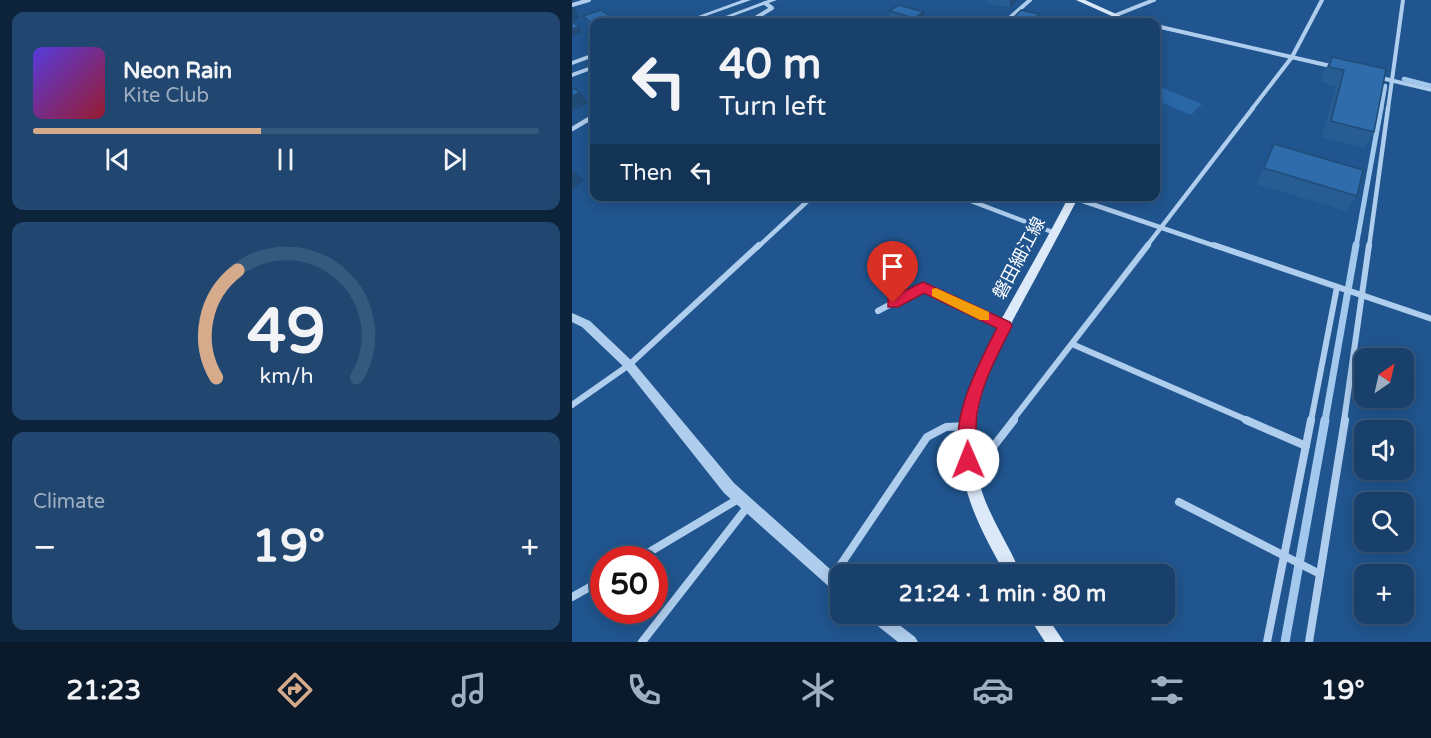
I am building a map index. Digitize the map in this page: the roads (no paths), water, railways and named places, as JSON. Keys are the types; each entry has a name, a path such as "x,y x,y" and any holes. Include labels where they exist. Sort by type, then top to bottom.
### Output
{"main road":[{"path":"1079,0 1122,18"},
{"name":"磐田細江線","path":"1008,564 979,509 970,477 966,443 968,426 981,375 1072,201"},
{"path":"1043,624 1055,642"}],"street":[{"path":"572,5 589,0"},
{"path":"697,18 748,0"},
{"path":"724,18 774,0"},
{"path":"1010,18 1030,0"},
{"path":"1116,15 1154,0"},
{"path":"970,477 1292,57 1322,0"},
{"path":"1309,642 1403,0"},
{"path":"756,18 772,8 766,3"},
{"path":"1160,27 1337,68"},
{"path":"574,61 590,56"},
{"path":"572,75 590,70"},
{"path":"1370,75 1432,90"},
{"path":"572,129 590,118"},
{"path":"572,405 629,365 808,201"},
{"path":"972,201 1055,233"},
{"path":"1086,201 1432,319"},
{"path":"878,311 923,287 1005,326"},
{"path":"1267,642 1288,558 1306,446 1339,287"},
{"path":"572,317 586,324 629,365 744,502 830,578"},
{"path":"1072,344 1306,446"},
{"path":"848,564 927,437 946,427 968,426"},
{"path":"662,546 744,502"},
{"path":"642,642 744,502"},
{"path":"1179,502 1320,574"},
{"path":"572,597 590,587"},
{"path":"887,624 910,642"}],"waterway":[{"path":"1404,79 1432,86"},
{"path":"1381,109 1385,86"},
{"path":"1356,247 1381,108"},
{"path":"1325,421 1356,245"},
{"path":"1285,642 1325,420"}]}
